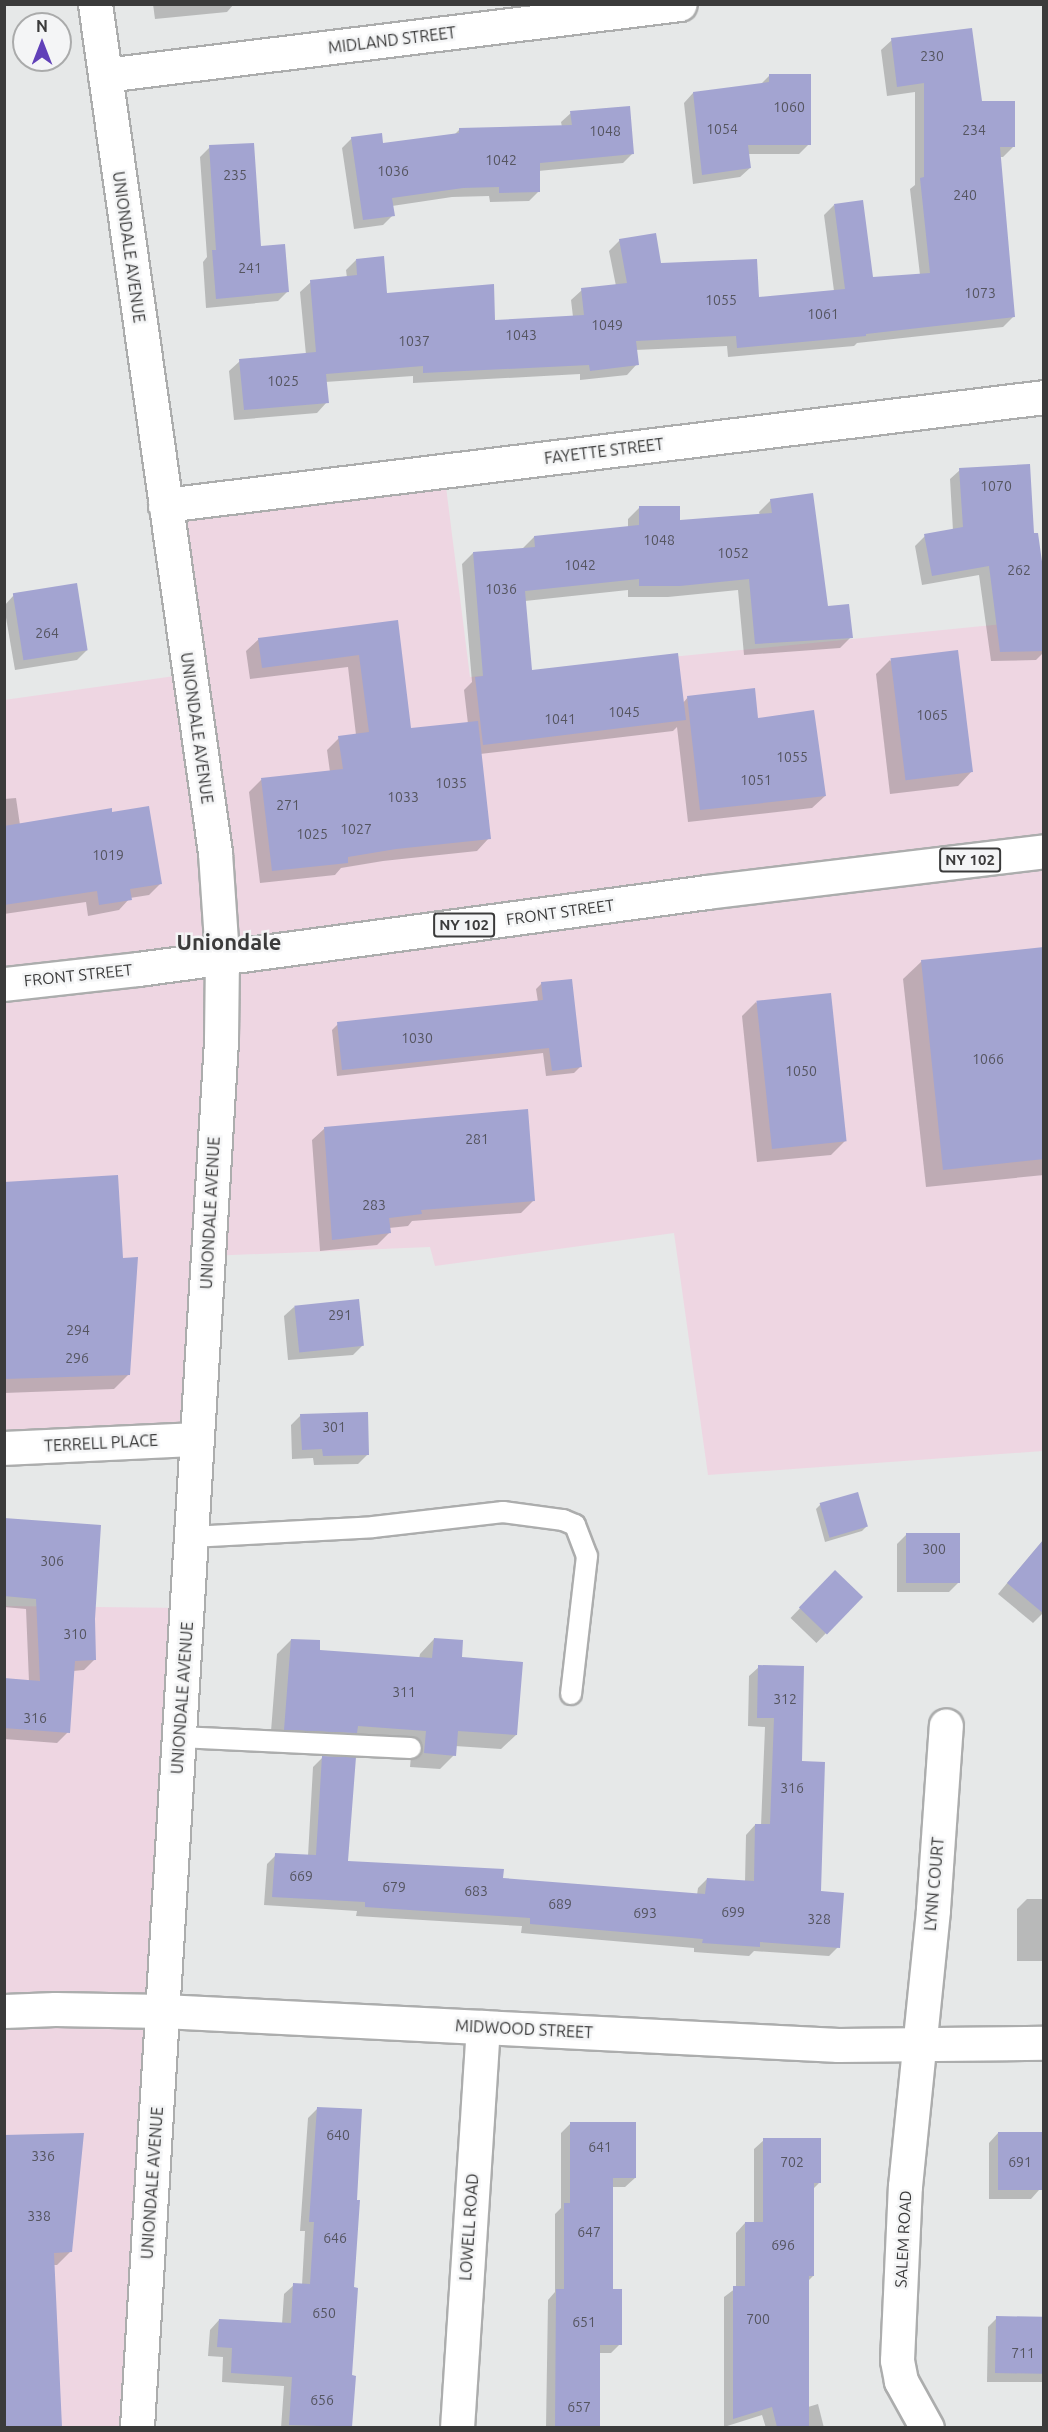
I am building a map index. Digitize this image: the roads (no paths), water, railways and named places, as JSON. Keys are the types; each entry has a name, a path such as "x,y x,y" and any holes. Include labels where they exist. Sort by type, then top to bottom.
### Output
{"street":[{"name":"UNIONDALE AVENUE","path":"95,4 215,853 222,957 221,1041 137,2427"},
{"name":"MIDLAND STREET","path":"105,75 680,4"},
{"name":"FAYETTE STREET","path":"165,505 1044,397"},
{"name":"FRONT STREET","path":"4,984 707,892 1044,851"},
{"name":"TERRELL PLACE","path":"4,1448 197,1439"},
{"name":"LYNN COURT","path":"918,2043 933,1909 946,1725"},
{"name":"MIDWOOD STREET","path":"4,2011 55,2009 163,2011 838,2045 1044,2043"},
{"name":"LOWELL ROAD","path":"457,2427 483,2027"},
{"name":"SALEM ROAD","path":"918,2043 905,2186 897,2360 901,2381 927,2427"}],"lane":[{"path":"191,1537 374,1527 503,1512 563,1520 575,1525 587,1556 571,1694"},
{"path":"179,1737 411,1748"}],"district":[{"name":"Uniondale","path":"229,942"}]}
